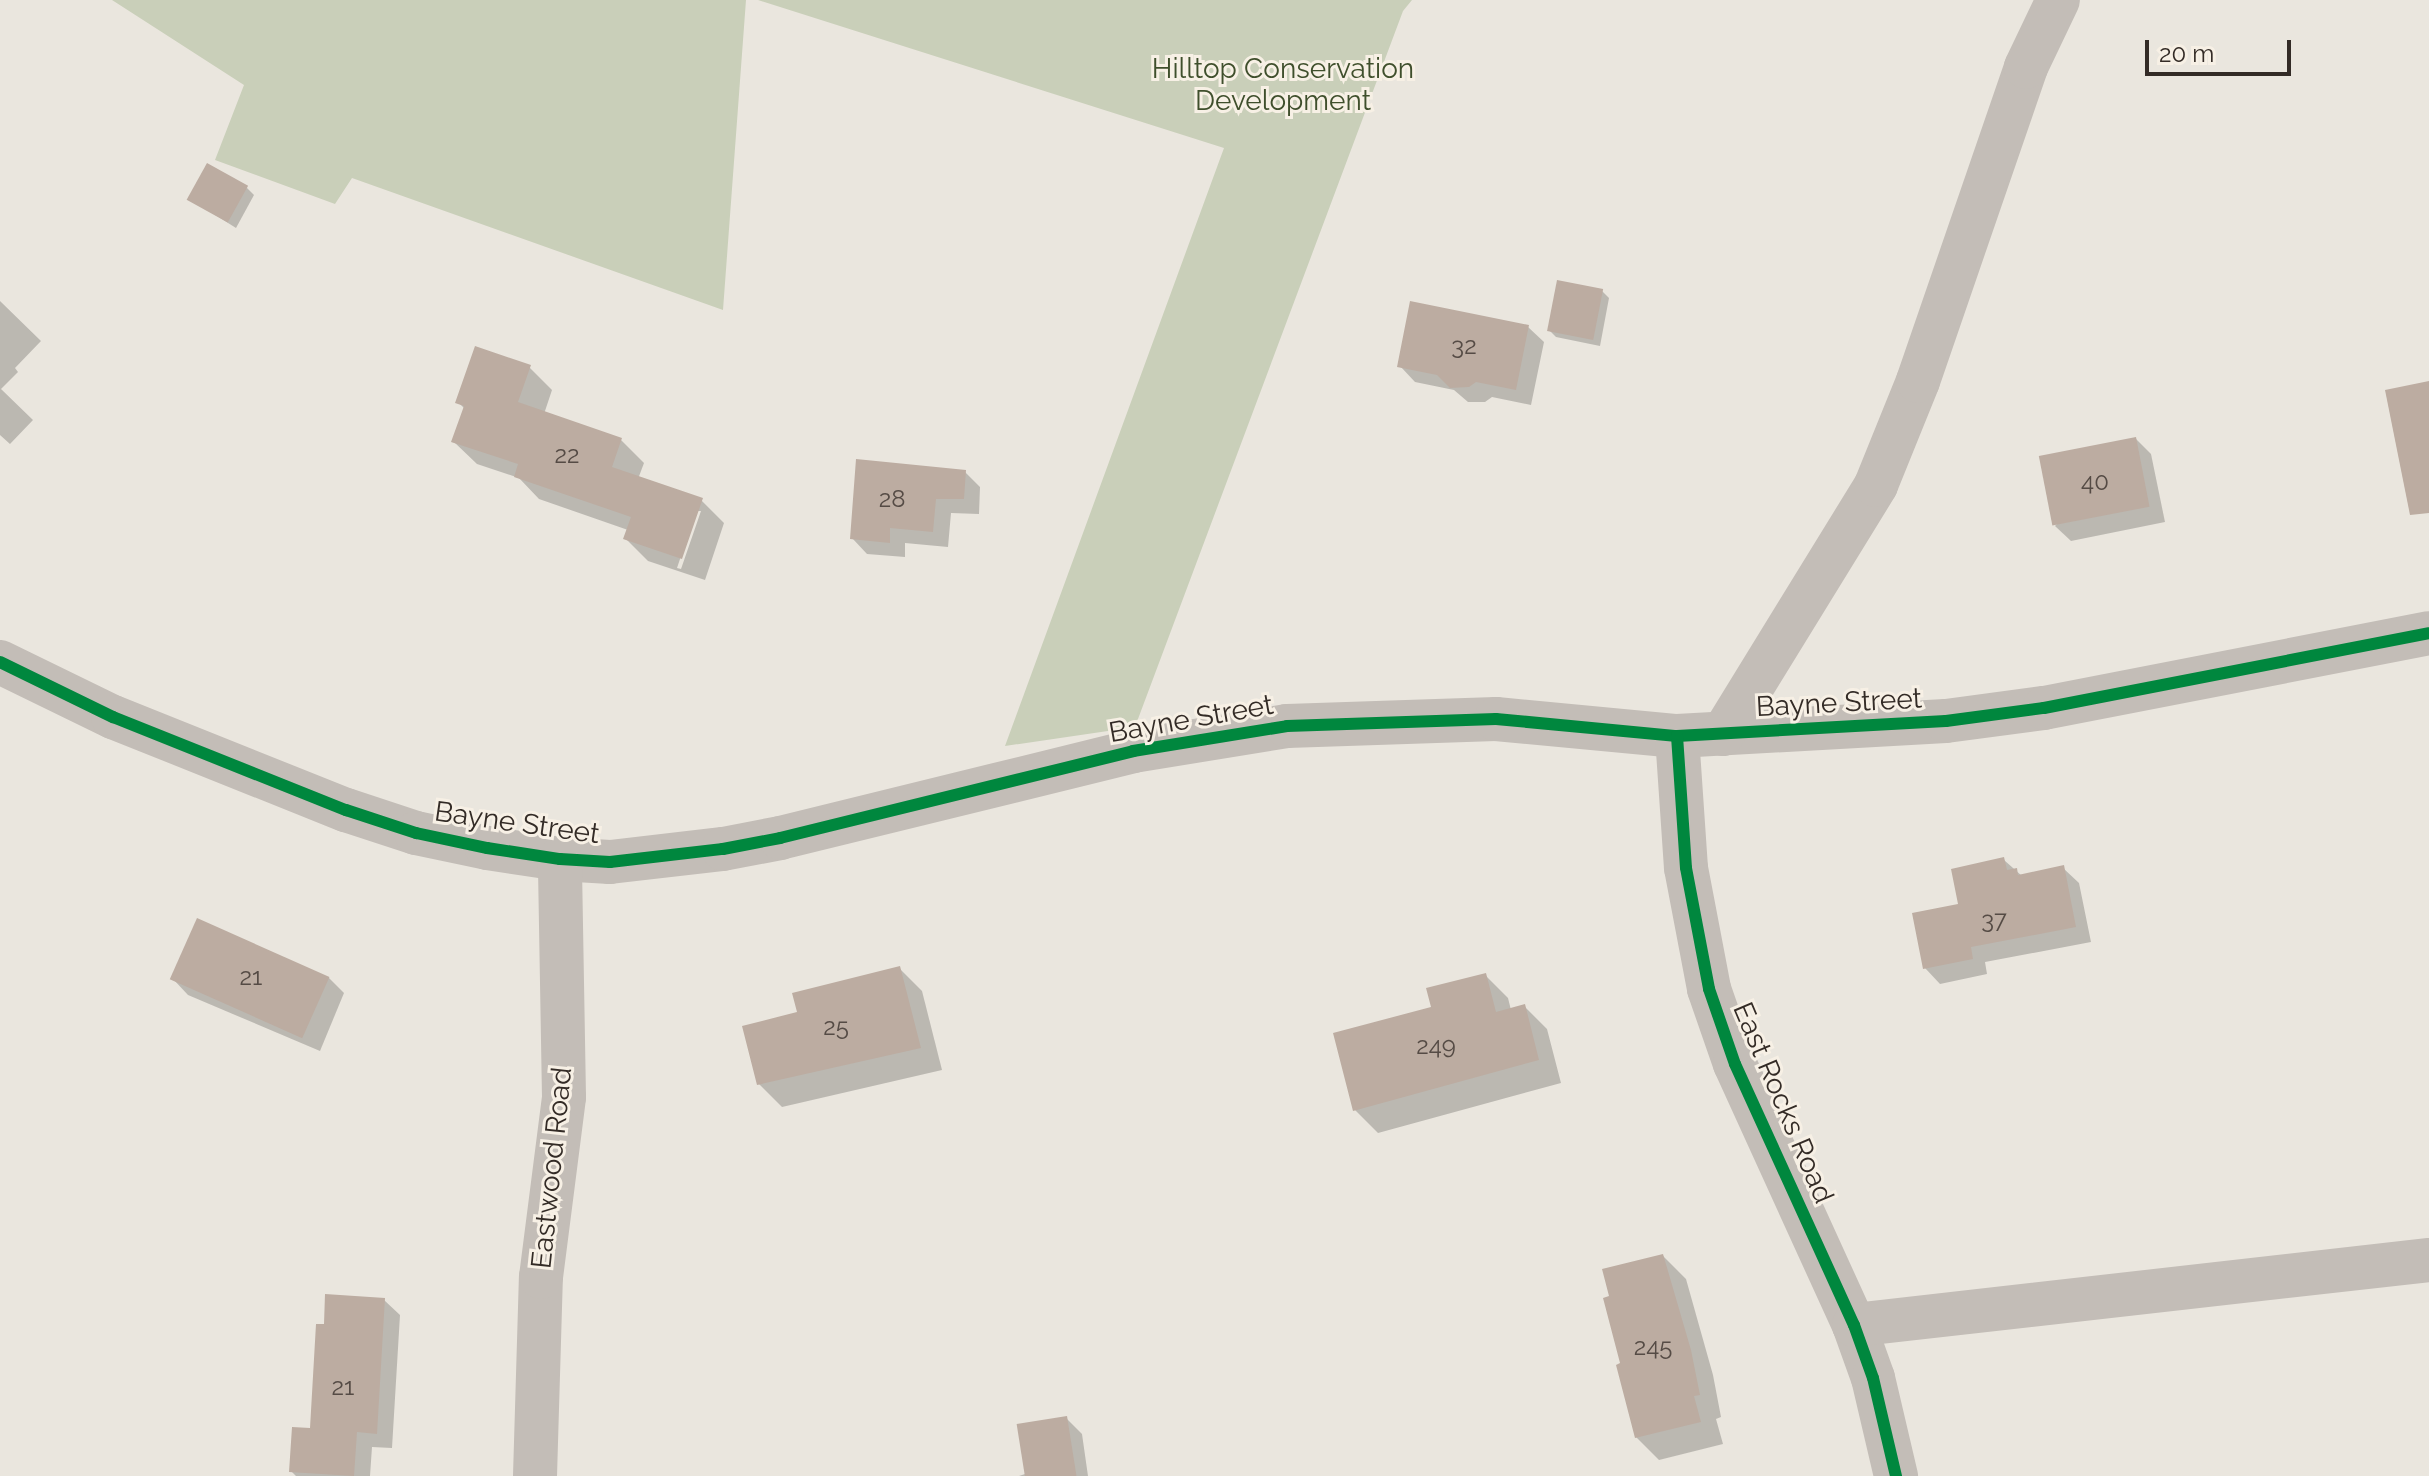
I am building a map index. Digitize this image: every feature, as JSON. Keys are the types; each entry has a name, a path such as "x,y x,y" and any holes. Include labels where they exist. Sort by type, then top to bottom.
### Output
{"street":[{"path":"1723,734 1876,485 1918,381 2026,67 2058,0"},
{"name":"Bayne Street","path":"0,662 113,717 346,810 416,833 560,859 610,862 723,849 1133,751 1287,726 1496,719 1677,736 1931,722 2030,710 2429,633"},
{"name":"East Rocks Road","path":"1677,736 1686,868 1709,989 1735,1064 1854,1325 1873,1378 1896,1476"},
{"name":"Eastwood Road","path":"535,1476 541,1277 564,1097 560,859"},
{"path":"1854,1325 2429,1260"}],"green space":[{"path":"112,0 746,0 723,310 352,178 335,204 215,160 244,85"},
{"name":"Hilltop Conservation Development","path":"758,0 1412,0 1403,11 1135,727 1005,746 1224,148"}],"building":[{"path":"207,163 248,186 228,223 187,200"},
{"path":"1557,280 1603,289 1593,340 1547,331"},
{"path":"1410,301 1529,325 1516,390 1476,382 1469,387 1450,388 1437,375 1397,367"},
{"path":"475,346 531,365 518,402 622,438 612,467 703,498 682,559 623,539 631,517 514,477 518,464 451,442 464,406 455,403"},
{"path":"2429,381 2429,513 2410,515 2385,390"},
{"path":"2136,437 2150,507 2052,526 2039,456"},
{"path":"856,459 966,470 964,499 936,499 933,532 890,528 890,543 850,539"},
{"path":"2004,857 2007,870 2017,868 2018,875 2064,865 2076,927 1971,947 1973,959 1923,969 1912,913 1958,904 1951,869"},
{"path":"197,918 329,977 302,1038 170,979"},
{"path":"900,966 921,1048 757,1085 742,1026 797,1012 792,993"},
{"path":"1486,973 1496,1012 1525,1004 1539,1060 1353,1111 1333,1033 1431,1007 1426,988"},
{"path":"1663,1254 1691,1350 1700,1395 1694,1396 1701,1422 1635,1438 1616,1365 1620,1363 1603,1298 1609,1296 1602,1269"},
{"path":"325,1294 385,1298 377,1434 357,1432 354,1476 289,1472 292,1427 310,1428 316,1324 324,1324"},
{"path":"1067,1416 1077,1476 1025,1476 1017,1424"}],"cycle path":[{"path":"0,662 113,717 346,810 416,833 560,859 610,862 723,849 780,838 1133,751 1287,726 1496,719 1677,736 1946,721 2044,708 2429,633"},
{"path":"1677,736 1686,868 1709,989 1735,1064 1854,1325 1873,1378 1896,1476"}]}
